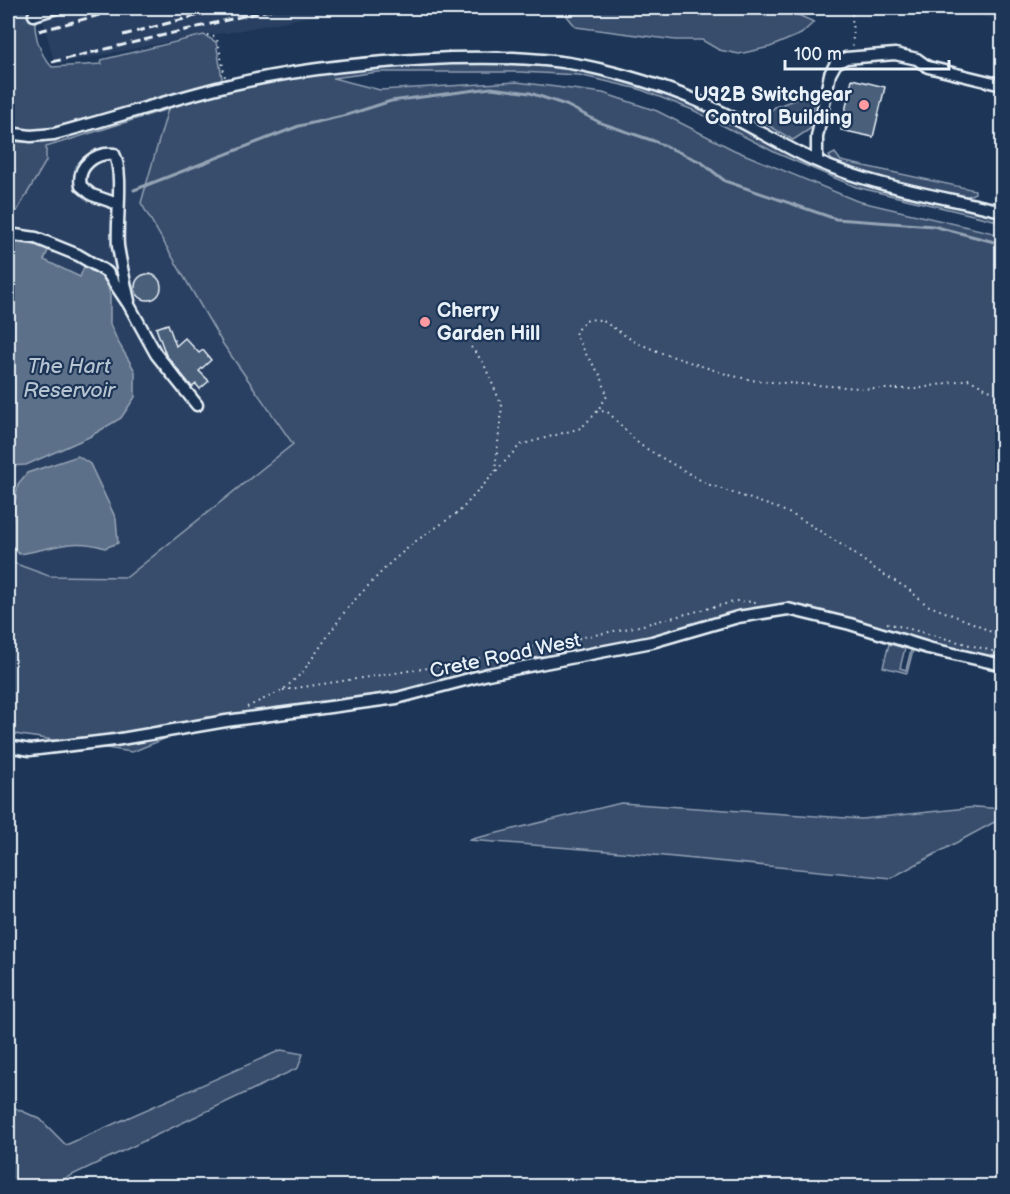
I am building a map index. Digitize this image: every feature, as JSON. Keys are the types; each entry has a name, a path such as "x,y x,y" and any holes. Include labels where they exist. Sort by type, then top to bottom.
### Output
{"street":[{"path":"34,15 56,8"},
{"path":"817,161 817,137 830,74 836,63 853,57 895,54 917,59 928,67 1002,85"},
{"path":"8,133 31,136 54,134 227,86 291,73 379,62 474,57 557,61 597,68 671,90 712,107 817,161 849,174 1002,211"},
{"path":"118,204 92,195 81,186 79,175 81,169 95,158 111,153 117,158 118,204 118,246 129,305"},
{"path":"8,234 36,238 78,255 107,272 129,305 156,354 198,405"},
{"name":"Crete Road West","path":"8,746 30,750 115,740 226,721 397,698 488,674 652,642 738,617 788,609 850,624 928,648 1002,665"}],"path":[{"path":"852,8 853,57"},
{"path":"207,35 215,37 218,42 227,86"},
{"path":"283,690 302,673 348,607 390,563 459,512 519,445 581,428 596,412 607,396 602,376 587,356 575,332 585,321 595,319 603,321 635,342 662,353 729,375 757,381 874,389 916,389 968,379 1002,397"},
{"path":"471,347 483,362 502,406 495,471"},
{"path":"596,412 609,413 640,445 707,484 780,509 801,519 908,589 927,605 978,625 1002,638"}],"shaded area":[{"path":"8,8 39,8 36,9 35,16 37,40 43,55 52,67 102,64 101,60 204,35 216,42 222,78 220,82 46,129 25,131 8,126"},
{"path":"52,8 353,8 55,64 41,13"},
{"path":"588,8 732,8 796,14 814,22 801,34 770,47 739,54 719,50 702,40 675,40 576,27 567,16"},
{"path":"941,8 1002,8 1002,20"},
{"path":"465,63 579,70 634,83 704,110 814,166 894,191 1002,216 1002,222 856,187 776,153 693,110 639,89 579,75 520,72 377,72 333,78 380,90 517,82 603,93 657,111 734,150 857,201 1002,235 1002,662 876,629 797,605 770,606 649,639 614,643 514,662 384,695 221,716 132,752 8,733 8,561 49,576 127,577 293,444 223,344 141,203 168,109 46,147 46,161 17,211 8,212 8,140 37,142 51,140 216,94 274,81 328,73"},
{"path":"813,93 815,100 810,129 793,140 761,121 775,107"},
{"path":"169,109 226,348 293,444 127,577 49,576 8,561 8,158"},
{"path":"835,153 841,161 975,190 975,193 966,197 888,179 832,161 829,156"},
{"path":"889,644 905,648 900,668 906,670 911,650 913,650 907,673 883,667"},
{"path":"621,803 862,819 977,807 1002,809 1002,818 891,878 633,853 468,840"},
{"path":"281,1050 303,1054 298,1068 49,1186 8,1186 8,1105 40,1119 66,1145"}],"water":[{"name":"The Hart Reservoir","path":"16,243 50,246 44,260 80,277 85,264 105,276 110,295 110,324 135,371 135,397 121,418 89,437 26,465 8,466 8,249"},
{"path":"78,456 90,464 116,519 118,543 105,548 82,544 62,545 19,554 8,540 18,484 27,473"}],"building":[{"name":"U92B Switchgear Control Building","path":"852,79 885,87 873,137 841,130"},
{"path":"148,274 157,278 161,287 157,296 148,300 139,296 135,287 139,278"},
{"path":"168,324 176,346 185,338 199,353 203,350 211,360 199,371 209,381 200,389 196,384 192,387 166,355 156,328"}],"waterway":[{"path":"134,190 299,126 347,115 391,101 491,88 530,93 566,105 601,123 654,141 701,162 725,181 836,219 933,226 1002,244"}],"tunnel":[{"path":"8,22 34,15"}],"railway":[{"path":"39,31 126,8"},
{"path":"123,35 226,8"},
{"path":"52,62 277,8"}],"place":[{"name":"U92B Switchgear Control Building","path":"864,105"},
{"name":"Cherry Garden Hill","path":"425,322"}]}
